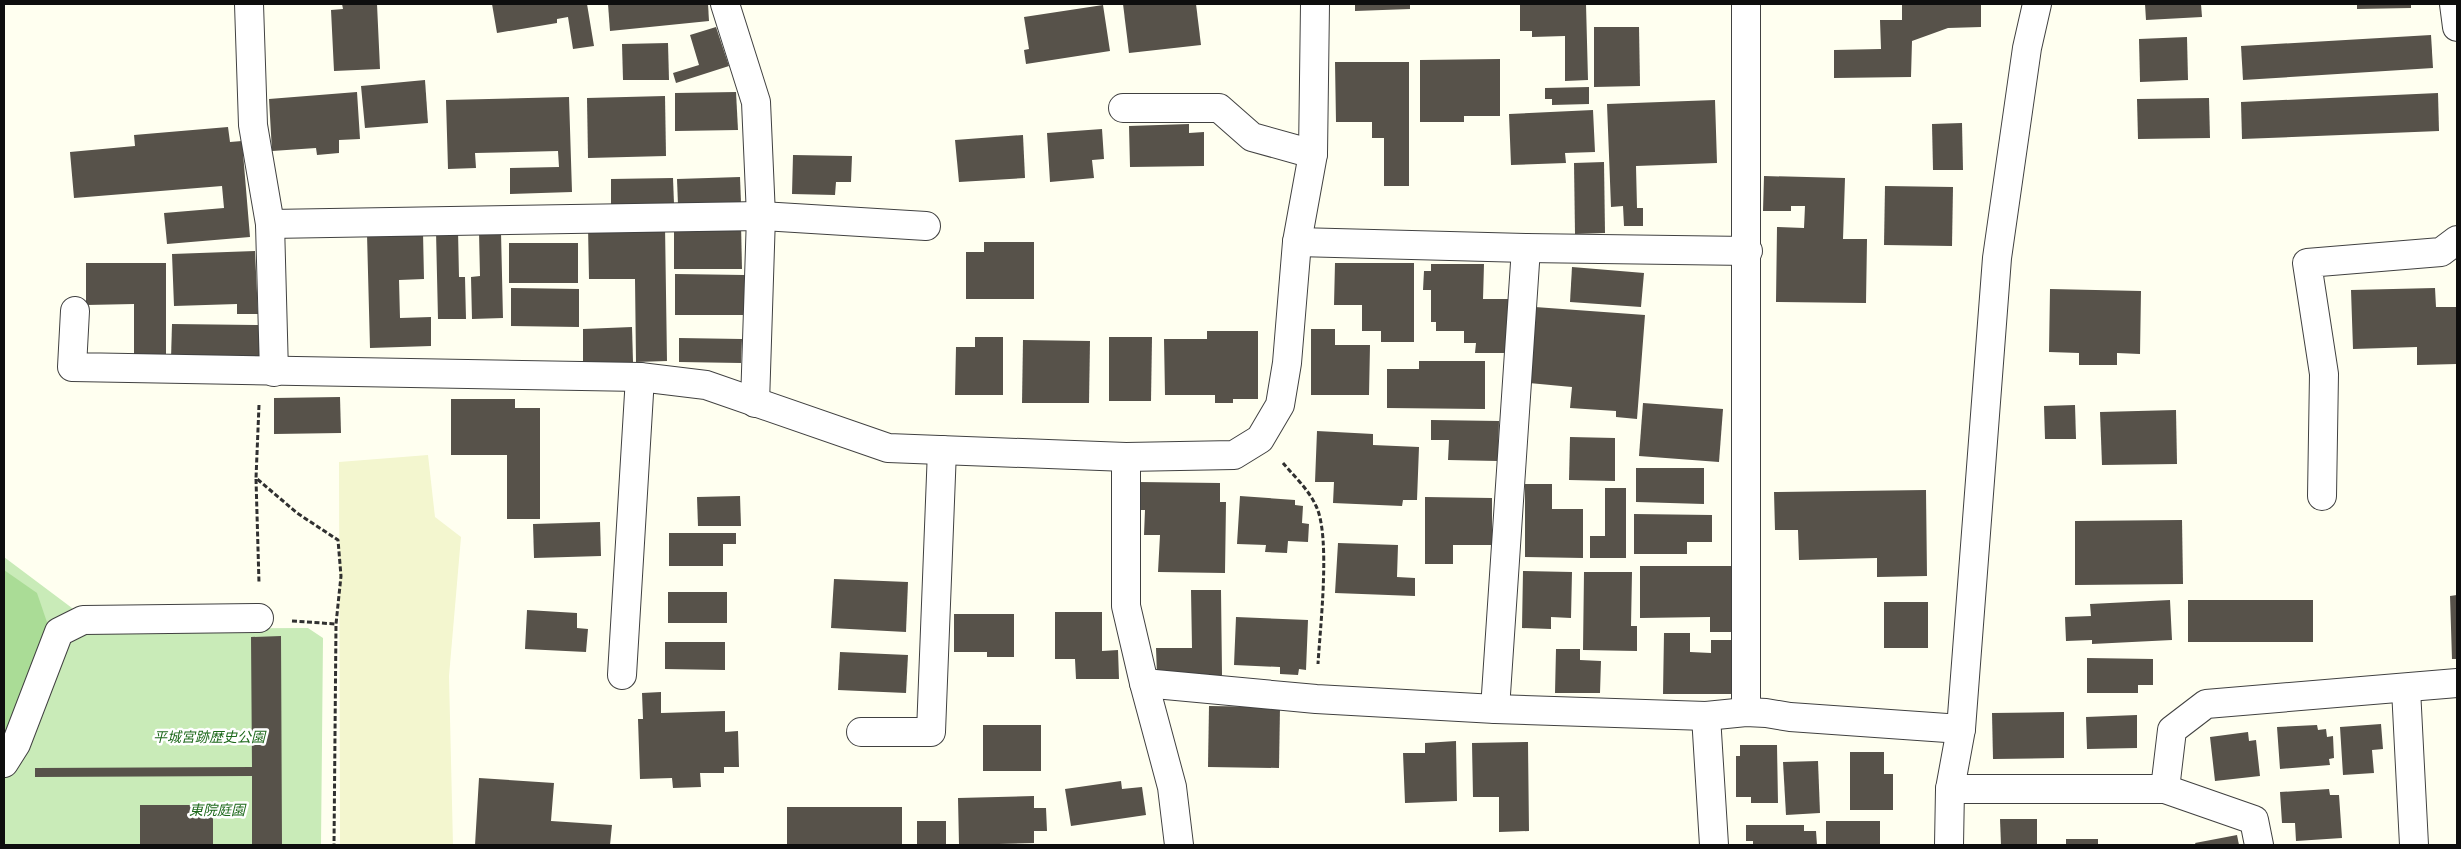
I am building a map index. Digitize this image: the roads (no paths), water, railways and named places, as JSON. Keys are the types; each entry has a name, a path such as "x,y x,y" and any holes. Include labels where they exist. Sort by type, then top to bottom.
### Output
{"street":[{"path":"249,4 253,125 270,224 274,372"},
{"path":"725,4 756,102 761,216 755,403"},
{"path":"75,311 72,367 640,377 706,385 888,448 1126,457 1234,455 1260,439 1280,405 1287,363 1297,242 1313,154 1314,4"},
{"path":"1746,4 1748,251 1746,712"},
{"path":"2022,4 2023,34 2027,48"},
{"path":"1949,845 1950,789 1961,729 1997,258 2027,48 2037,4"},
{"path":"2454,4 2457,27"},
{"path":"1123,108 1219,108 1252,137 1313,154"},
{"path":"270,224 761,216 926,226"},
{"path":"2322,496 2324,374 2307,263 2441,252 2457,240"},
{"path":"1297,242 1748,251"},
{"path":"1495,709 1526,248"},
{"path":"622,675 640,377"},
{"path":"861,732 931,732 942,450"},
{"path":"1126,457 1126,606 1172,787 1179,845"},
{"path":"4,763 16,744 59,632 83,620 259,618"},
{"path":"1144,682 1316,699 1495,709 1706,716 1746,712 1790,717 1961,729"},
{"path":"2165,789 2172,730 2206,704 2457,683"},
{"path":"2406,688 2414,845"},
{"path":"1706,716 1714,845"},
{"path":"1950,789 2165,789 2254,820 2259,845"}],"park label":[{"name":"平城宮跡歴史公園","path":"209,737"},
{"name":"東院庭園","path":"217,810"}]}
